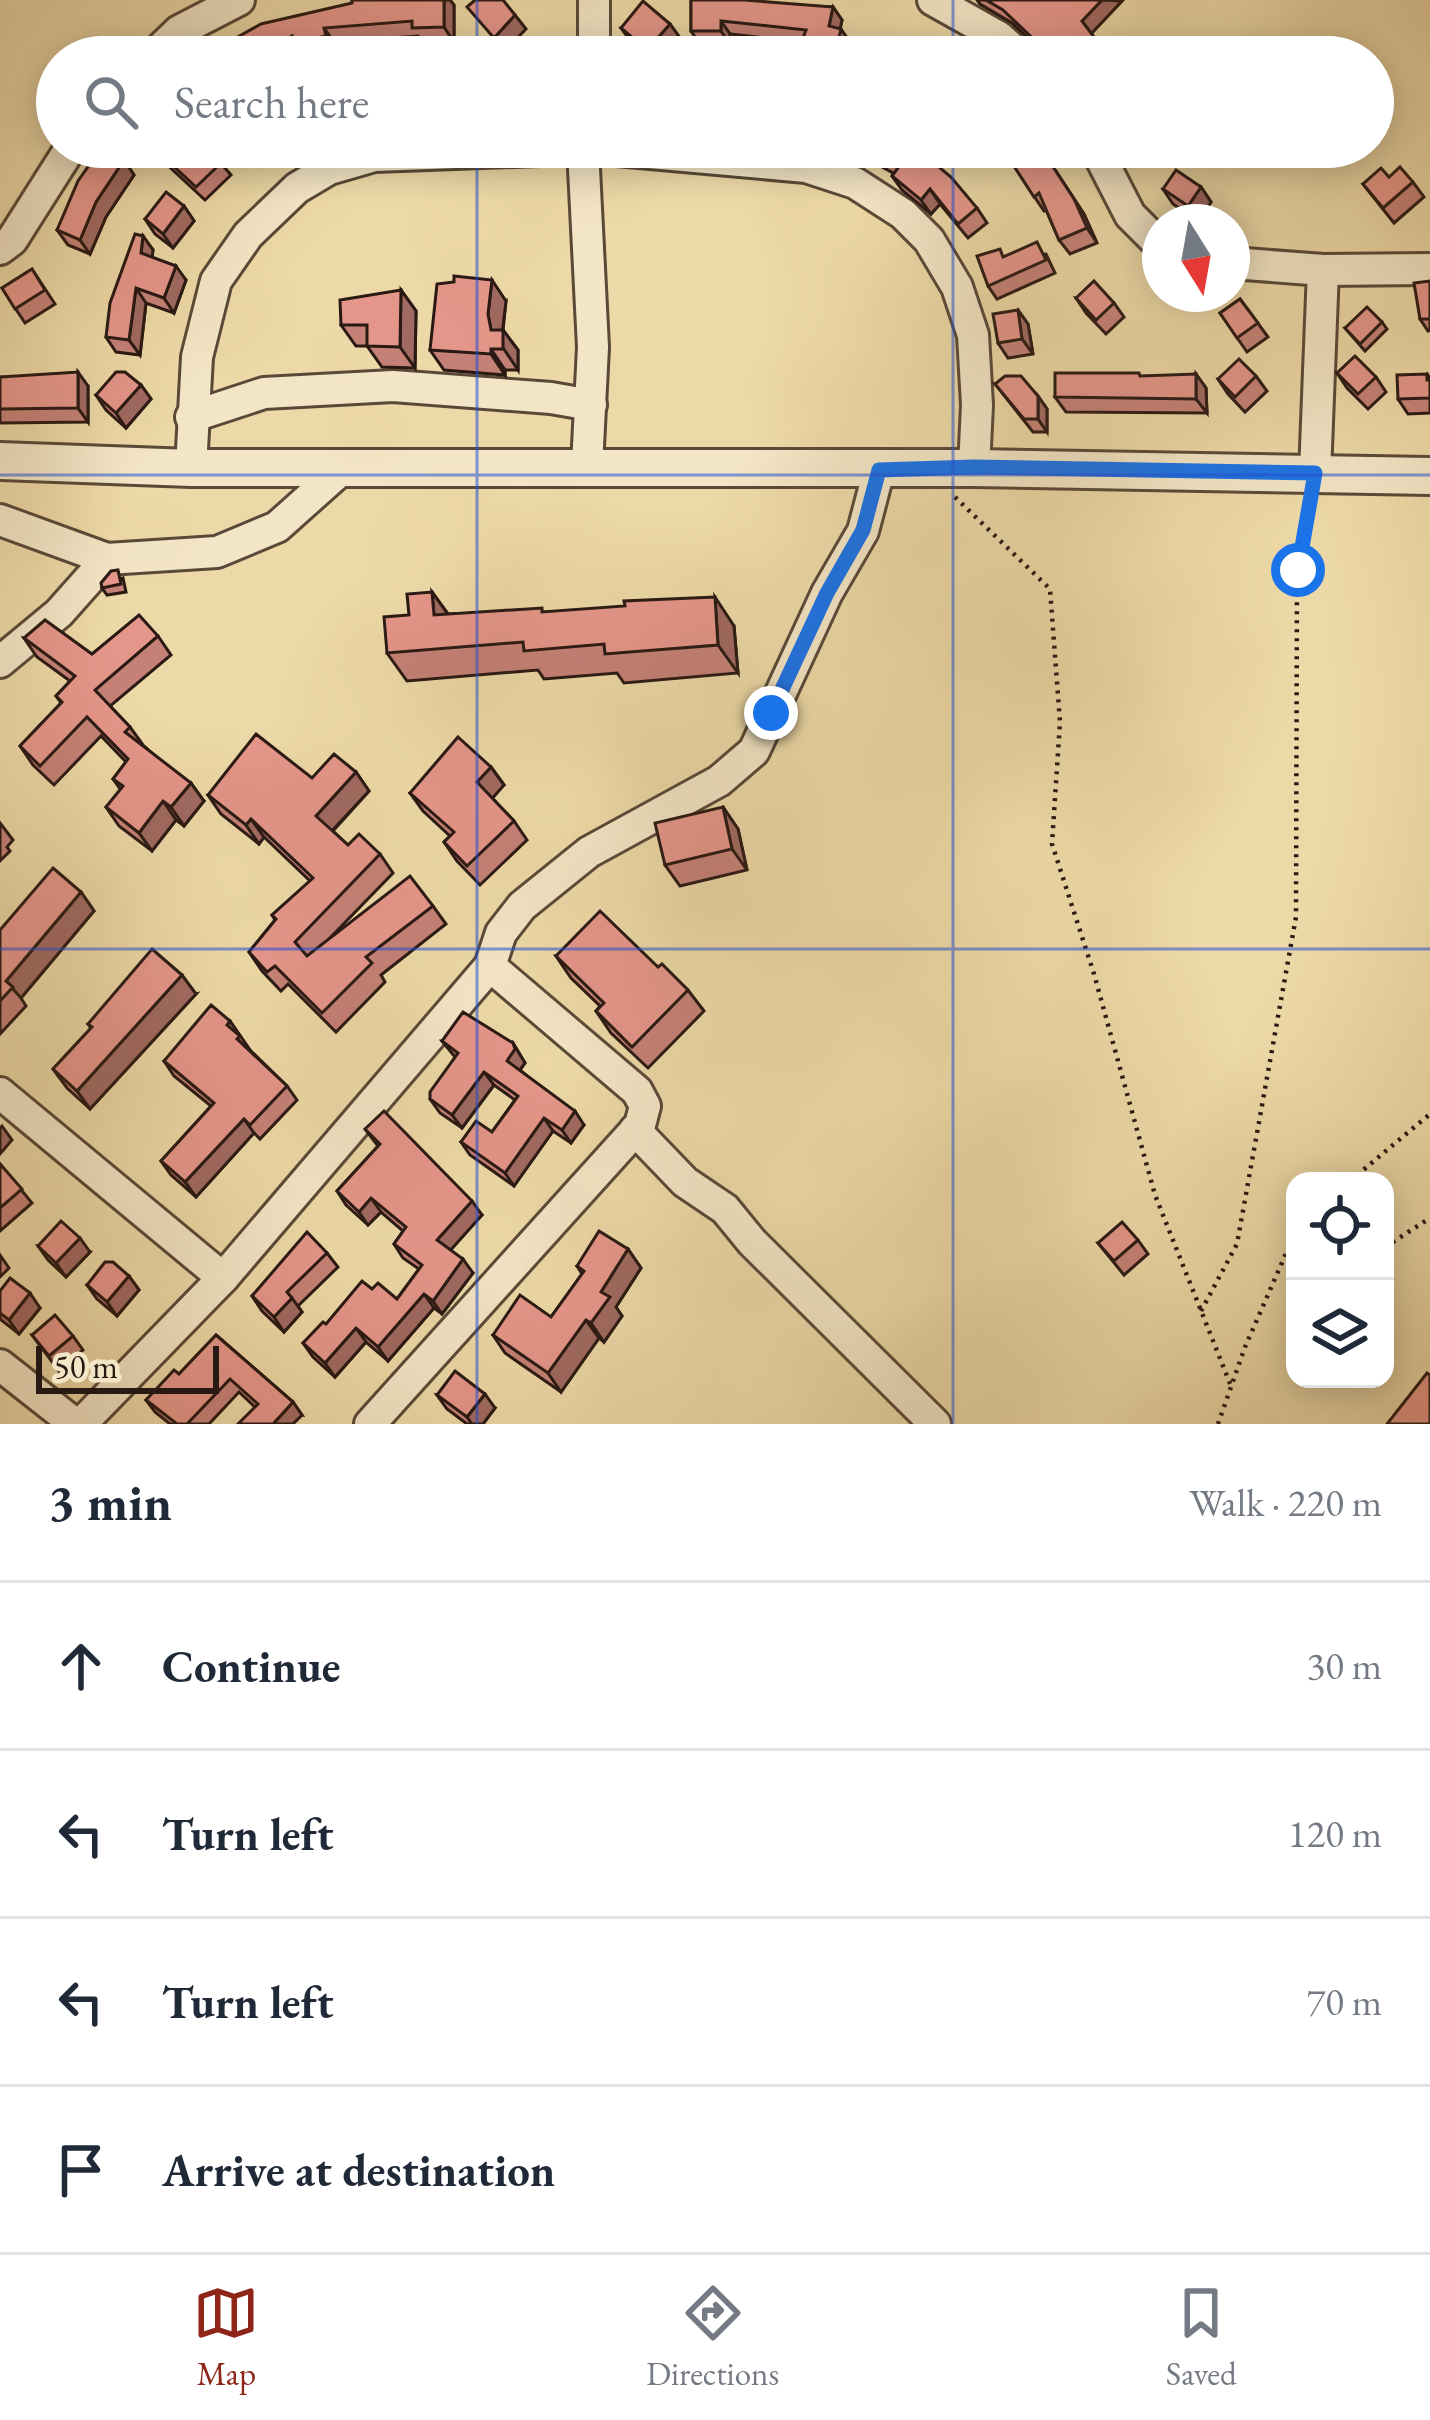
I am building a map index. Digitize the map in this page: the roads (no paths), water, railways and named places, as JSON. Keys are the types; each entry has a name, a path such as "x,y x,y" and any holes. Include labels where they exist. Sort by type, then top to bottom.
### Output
{"street":[{"path":"174,36 239,0"},
{"path":"594,0 594,36"},
{"path":"933,0 997,36"},
{"path":"0,249 12,240 58,168"},
{"path":"190,468 197,357 216,281 248,235 297,188 335,168"},
{"path":"587,466 590,168"},
{"path":"812,168 855,182 902,214 929,240 957,287 973,335 974,467"},
{"path":"1106,168 1130,215 1142,227"},
{"path":"1250,264 1323,270 1430,268"},
{"path":"1315,473 1323,270"},
{"path":"191,417 264,393 393,386 591,405"},
{"path":"0,461 190,468 974,467 1430,476"},
{"path":"0,520 106,559 217,551 277,527 342,469"},
{"path":"0,1365 78,1424 223,1278 490,966 501,933 522,906 589,852 719,782 754,751 827,593 863,530 879,470"},
{"path":"0,662 59,613 106,559"},
{"path":"370,1424 635,1130 645,1106 638,1091 490,966"},
{"path":"0,1093 223,1278"},
{"path":"635,1130 685,1182 725,1209 752,1242 935,1424"}]}
